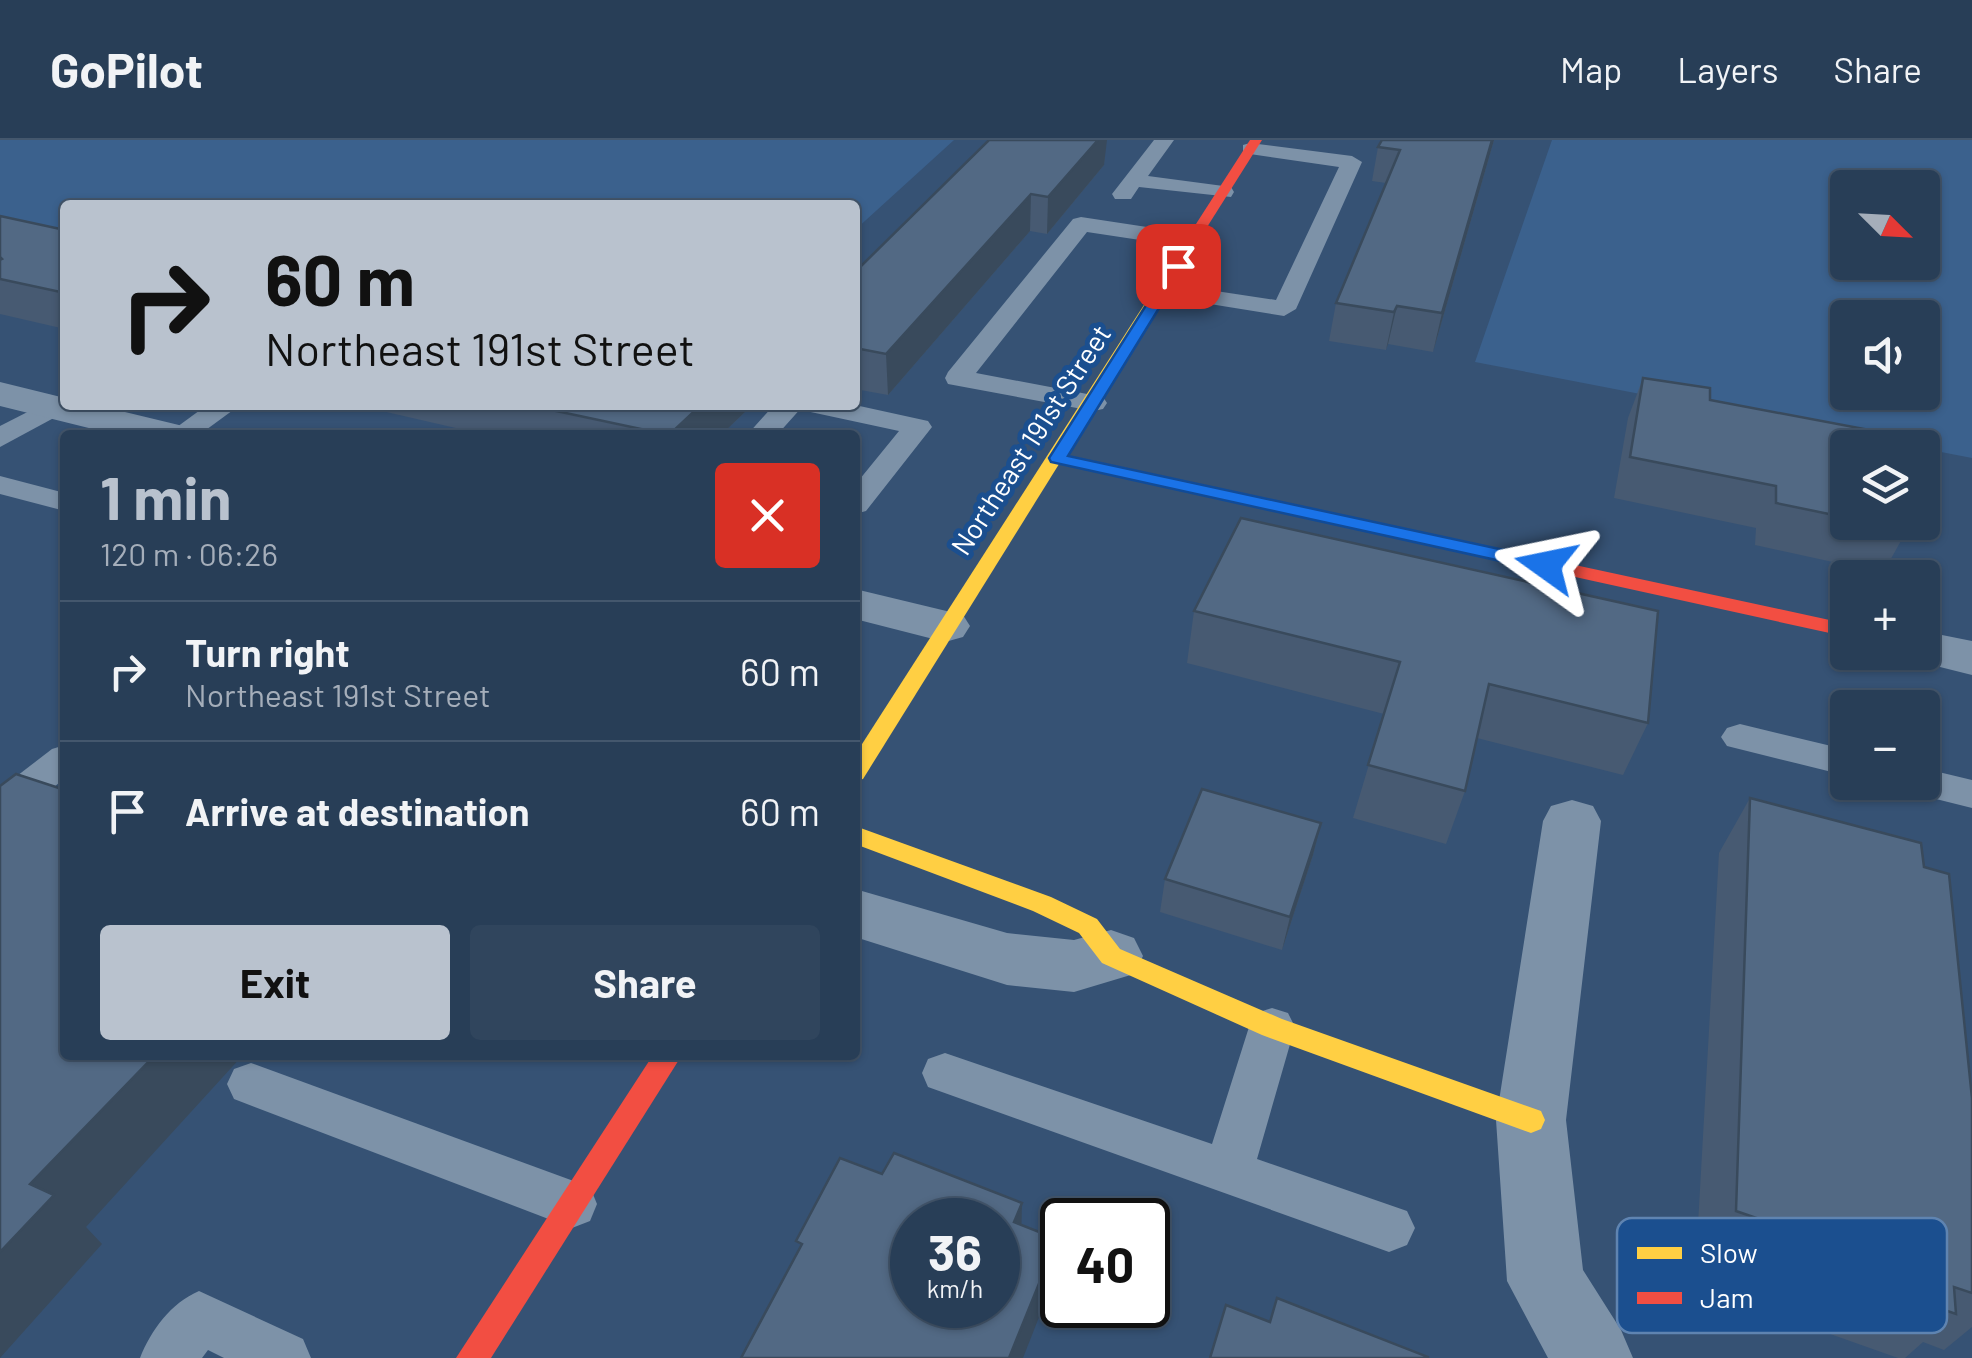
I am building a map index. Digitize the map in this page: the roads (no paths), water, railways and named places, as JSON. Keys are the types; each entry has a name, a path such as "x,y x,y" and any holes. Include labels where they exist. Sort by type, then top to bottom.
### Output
{"street":[{"name":"Northeast 191st Street","path":"860,765 1253,145"},
{"path":"0,394 60,406"},
{"path":"77,410 150,430"},
{"path":"1058,458 1830,627"},
{"path":"860,605 945,626"},
{"path":"1940,651 1972,658"},
{"path":"1572,820 1532,1120 1546,1281 1592,1358"},
{"path":"860,837 1042,904 1088,926 1111,956 1272,1027 1532,1120"},
{"path":"860,915 1007,959 1074,966 1111,956"},
{"path":"472,1358 665,1060"}],"lane":[{"path":"1164,140 1128,187 1223,192"},
{"path":"1163,290 1284,309 1352,162 1253,145"},
{"path":"1093,402 958,378 1082,224 1192,242"},
{"path":"0,438 65,410"},
{"path":"188,430 218,410"},
{"path":"766,430 785,410"},
{"path":"839,410 918,427 860,500"},
{"path":"0,485 60,501"},
{"path":"1740,737 1830,760"},
{"path":"0,810 60,762"},
{"path":"1940,786 1972,794"},
{"path":"1228,1172 1272,1027"},
{"path":"945,1072 1390,1228"},
{"path":"252,1084 572,1204"},
{"path":"167,1358 199,1318 284,1358"}],"water":[{"path":"0,140 954,140 860,225 860,200 60,200 60,234 0,222"},
{"path":"1552,140 1972,140 1972,458 1940,452 1940,430 1830,431 1475,362"}]}
